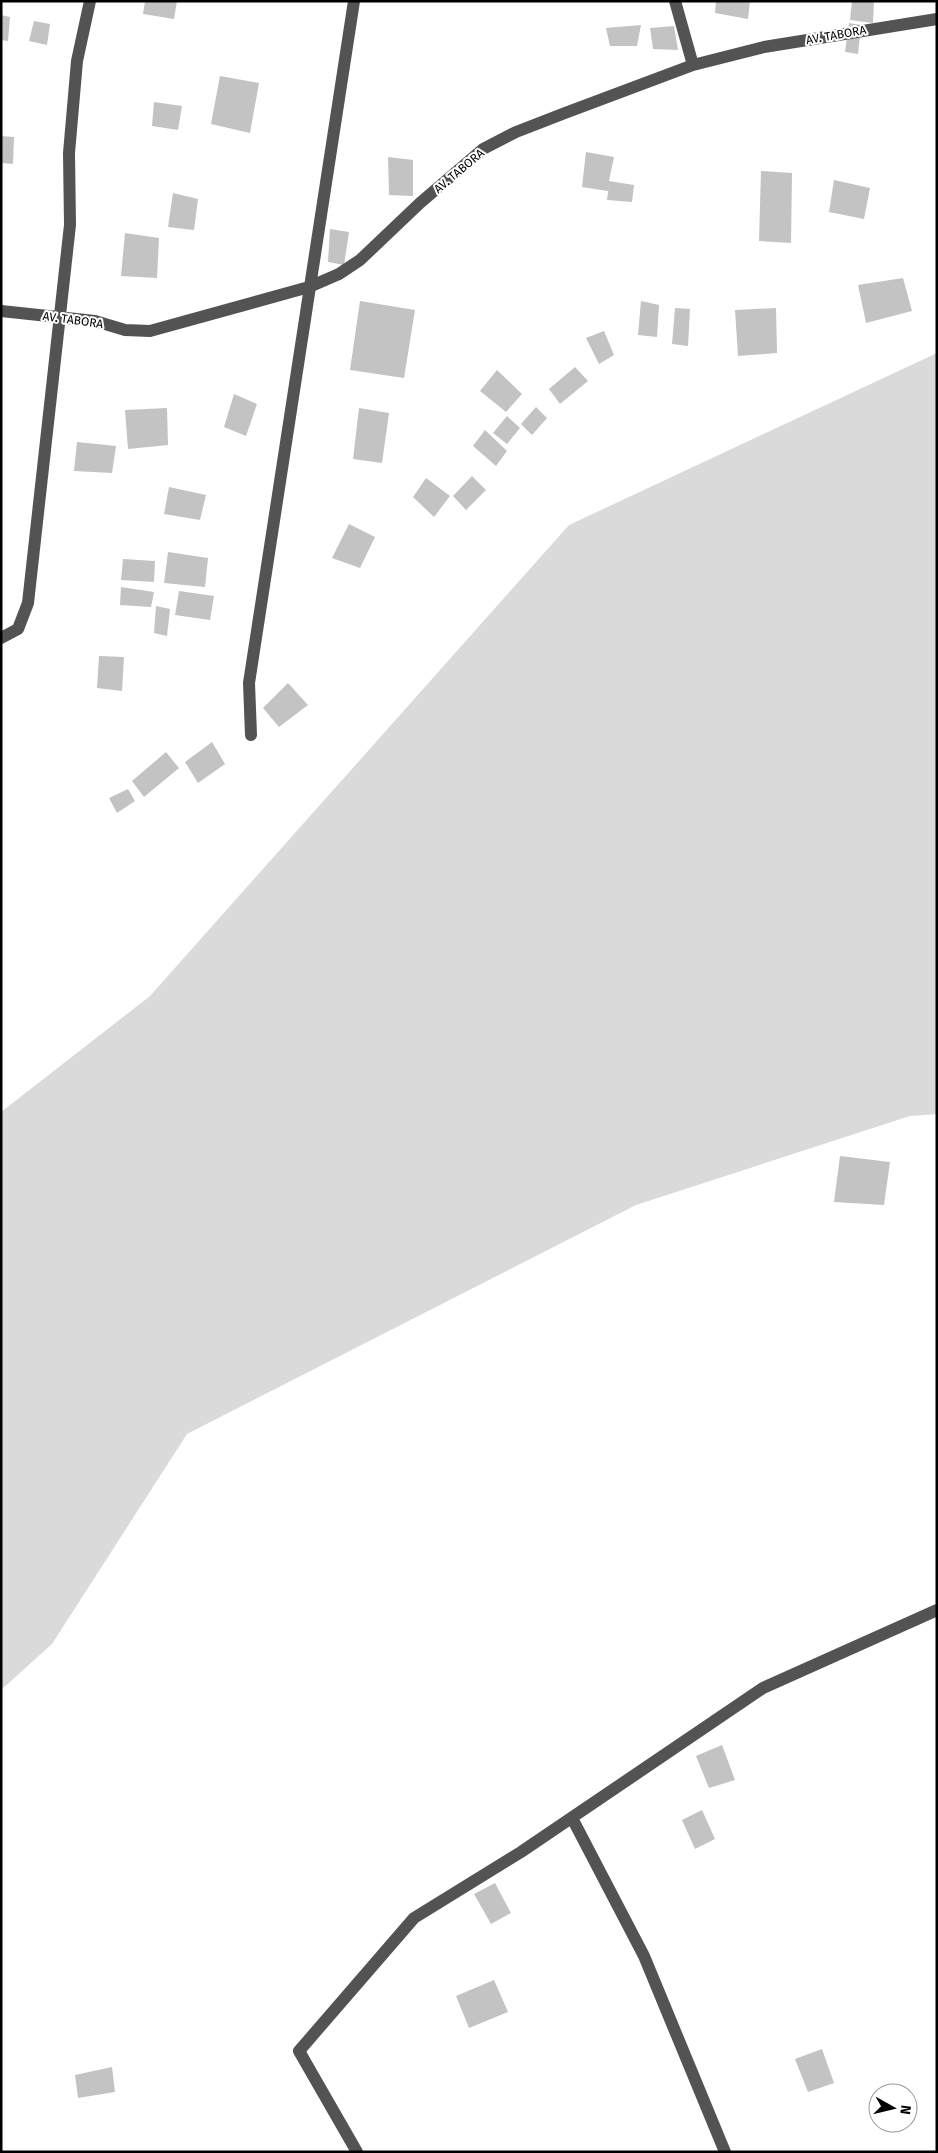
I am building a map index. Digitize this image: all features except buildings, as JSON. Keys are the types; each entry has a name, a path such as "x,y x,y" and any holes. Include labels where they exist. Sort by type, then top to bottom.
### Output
{"street":[{"path":"1,638 18,629 28,603 70,225 69,154 77,62 90,1"},
{"path":"251,735 249,684 354,1"},
{"path":"675,1 693,65"},
{"name":"AV. TABORA","path":"1,311 95,321 125,330 150,331 309,288 339,274 360,260 420,203 483,149 516,132 693,65 764,47 937,20"},
{"path":"357,2152 299,2051 414,1918 521,1852 763,1688 937,1610"},
{"path":"572,1818 644,1956 726,2152"}],"shaded area":[{"path":"937,353 937,1114 910,1116 636,1205 187,1434 52,1644 1,1690 1,1112 150,996 569,525"}]}
